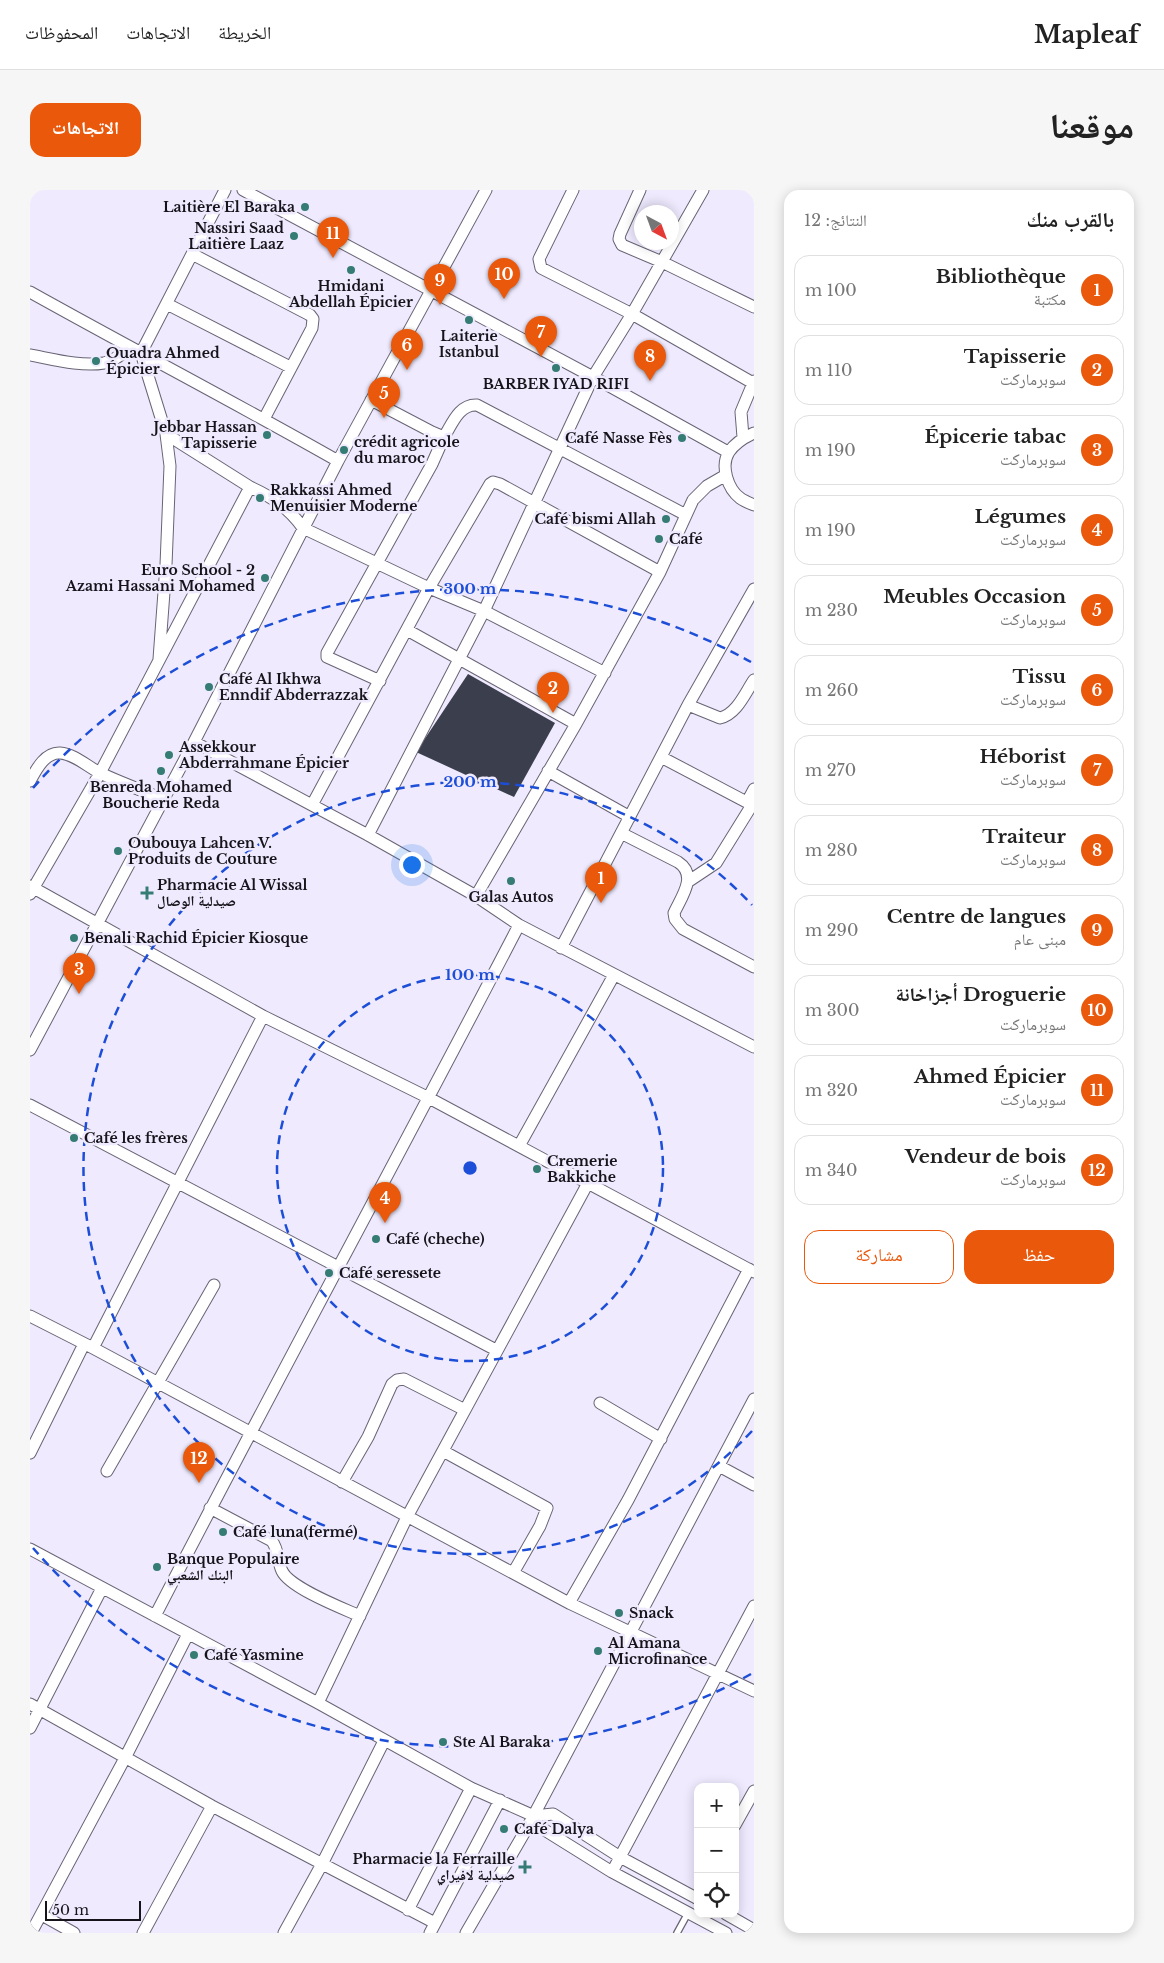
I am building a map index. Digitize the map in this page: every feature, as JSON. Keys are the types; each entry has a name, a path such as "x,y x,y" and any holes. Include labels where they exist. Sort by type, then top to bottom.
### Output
{"street":[{"path":"30,355 67,362 103,363 136,350 167,304 225,190"},
{"path":"243,190 593,377 728,452"},
{"path":"30,1050 194,742 303,528 486,190"},
{"path":"573,190 539,259 539,264 544,271 632,314 754,382 741,412 749,435 728,452 726,475 731,488 740,499 754,505"},
{"path":"640,190 620,234 620,243 624,247 662,262 754,307"},
{"path":"368,835 484,611 593,377 632,314 703,190"},
{"path":"192,254 310,315 313,319 312,328 264,419"},
{"path":"30,292 264,419 338,462"},
{"path":"167,304 290,367"},
{"path":"136,350 166,434 170,466 158,664"},
{"path":"371,400 444,437"},
{"path":"380,681 326,656 376,562 432,464 444,437 460,411 469,405 477,405 686,515"},
{"path":"166,434 250,487 279,502 295,516 303,528 430,588 484,611 604,673"},
{"path":"476,896 576,724 660,572 693,500 700,492 726,475"},
{"path":"312,806 430,588 488,486 493,482 660,572"},
{"path":"250,487 100,773 31,889 97,922 263,1016 429,1098 752,1270 628,1500 569,1603"},
{"path":"561,948 688,705 754,589"},
{"path":"407,630 576,724"},
{"path":"688,705 720,718 725,717 734,711 754,680"},
{"path":"194,742 368,835 476,896 519,925 561,948 754,1047"},
{"path":"30,781 44,760 51,755 60,753 75,758 100,773 163,799"},
{"path":"661,757 751,804"},
{"path":"548,771 630,816"},
{"path":"754,790 751,804 716,863 689,881 674,913 679,925 690,933 754,967"},
{"path":"621,833 684,866 688,872 689,881"},
{"path":"155,1616 250,1432 339,1268 519,925"},
{"path":"519,1146 614,975"},
{"path":"30,1453 178,1182 263,1016"},
{"path":"30,1105 496,1350"},
{"path":"318,1703 407,1517 588,1183"},
{"path":"107,1471 214,1285"},
{"path":"30,1316 569,1603 754,1691"},
{"path":"342,1482 368,1437 392,1384 397,1380 404,1379 465,1410"},
{"path":"466,1933 534,1816 754,1399"},
{"path":"600,1403 660,1439"},
{"path":"443,1451 547,1508 540,1526 513,1573"},
{"path":"719,1466 754,1486"},
{"path":"210,1508 272,1541 278,1549 282,1571 290,1580 316,1596 360,1616"},
{"path":"30,1549 318,1703 472,1788 534,1816 553,1814 620,1857 694,1895"},
{"path":"30,1728 35,1707 102,1588"},
{"path":"612,1872 754,1606"},
{"path":"31,1933 125,1758 188,1634"},
{"path":"35,1707 212,1806 408,1910 432,1928 500,1800"},
{"path":"284,1933 322,1864 384,1741"},
{"path":"408,1910 472,1788"},
{"path":"739,1818 754,1791"},
{"path":"143,1933 212,1806"},
{"path":"534,1816 543,1830 612,1872 726,1933"},
{"path":"688,1912 694,1902"},
{"path":"42,1915 74,1933"},
{"path":"733,1918 754,1930"}],"lane":[{"path":"677,1933 688,1912"}],"building":[{"path":"468,674 555,723 514,797 416,752"}],"place":[{"name":"Laitière El Baraka","path":"305,207"},
{"name":"Nassiri Saad Laitière Laaz","path":"294,236"},
{"name":"Ahmed Épicier","path":"333,258"},
{"name":"Hmidani Abdellah Épicier","path":"351,270"},
{"name":"Droguerie أجزاخانة","path":"504,299"},
{"name":"Centre de langues","path":"440,305"},
{"name":"Laiterie Istanbul","path":"469,320"},
{"name":"Héborist","path":"541,357"},
{"name":"Ouadra Ahmed Épicier","path":"96,361"},
{"name":"BARBER IYAD RIFI","path":"556,368"},
{"name":"Tissu","path":"407,370"},
{"name":"Traiteur","path":"650,381"},
{"name":"Meubles Occasion","path":"384,418"},
{"name":"Jebbar Hassan Tapisserie","path":"267,435"},
{"name":"Café Nasse Fès","path":"682,438"},
{"name":"crédit agricole du maroc","path":"344,450"},
{"name":"Rakkassi Ahmed Menuisier Moderne","path":"260,498"},
{"name":"Café bismi Allah","path":"666,519"},
{"name":"Café","path":"659,539"},
{"name":"Euro School - 2 Azami Hassani Mohamed","path":"265,578"},
{"name":"Café Al Ikhwa Enndif Abderrazzak","path":"209,687"},
{"name":"Tapisserie","path":"553,713"},
{"name":"Assekkour Abderrahmane Épicier","path":"169,755"},
{"name":"Benreda Mohamed Boucherie Reda","path":"161,771"},
{"name":"Oubouya Lahcen V. Produits de Couture","path":"118,851"},
{"name":"Galas Autos","path":"511,881"},
{"name":"Pharmacie Al Wissal صيدلية الوصال","path":"147,893"},
{"name":"Bibliothèque","path":"601,903"},
{"name":"Benali Rachid Épicier Kiosque","path":"74,938"},
{"name":"Épicerie tabac","path":"79,994"},
{"name":"Café les frères","path":"74,1138"},
{"name":"Cremerie Bakkiche","path":"537,1169"},
{"name":"Légumes","path":"385,1223"},
{"name":"Café (cheche)","path":"376,1239"},
{"name":"Café seressete","path":"329,1273"},
{"name":"Vendeur de bois","path":"199,1483"},
{"name":"Café luna(fermé)","path":"223,1532"},
{"name":"Banque Populaire البنك الشعبي","path":"157,1567"},
{"name":"Snack","path":"619,1613"},
{"name":"Al Amana Microfinance","path":"598,1651"},
{"name":"Café Yasmine","path":"194,1655"},
{"name":"Ste Al Baraka","path":"443,1742"},
{"name":"Café Dalya","path":"504,1829"},
{"name":"Pharmacie la Ferraille صيدلية لافيراي","path":"525,1867"}]}
